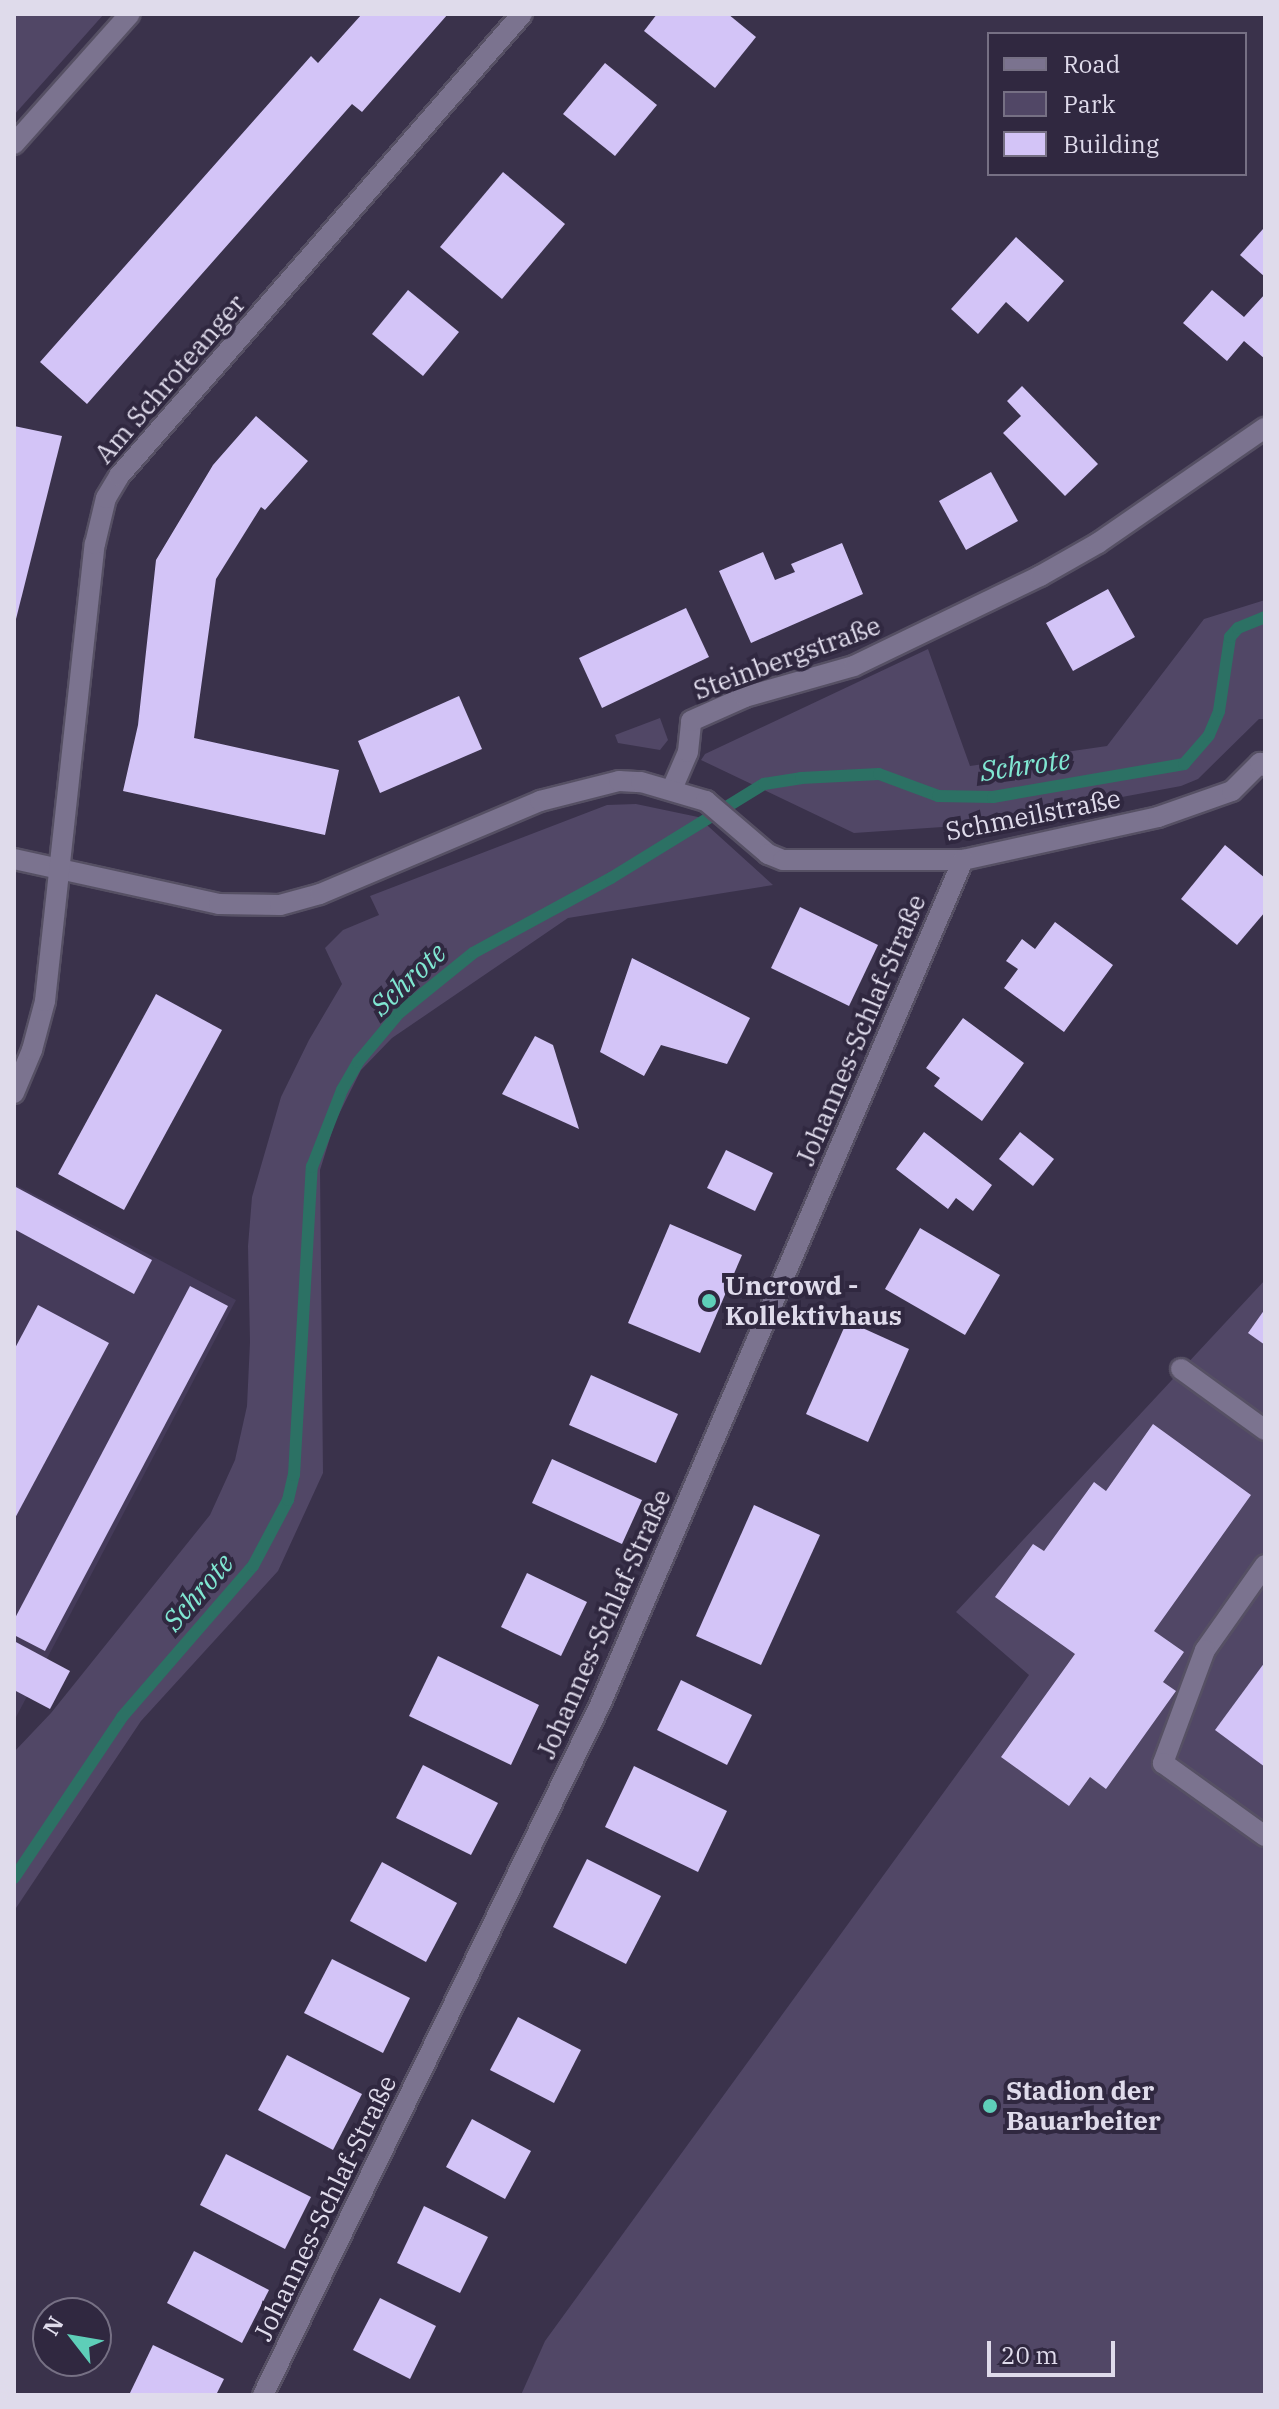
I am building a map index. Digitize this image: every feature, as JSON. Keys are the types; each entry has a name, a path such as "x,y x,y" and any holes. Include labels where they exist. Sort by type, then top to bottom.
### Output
{"street":[{"path":"14,144 130,14"},
{"name":"Am Schroteanger","path":"14,1093 40,1026 95,544 109,490 522,14"},
{"name":"Steinbergstraße","path":"672,789 688,752 691,721 745,697 854,666 1040,576 1098,543 1265,428"},
{"name":"Schmeilstraße","path":"672,789 706,801 768,854 792,861 963,860 1173,812 1232,791 1260,763 1265,766"},
{"path":"14,859 219,904 280,905 320,894 540,801 619,781 672,789"},
{"name":"Johannes-Schlaf-Straße","path":"263,2395 600,1705 963,860"},
{"path":"1181,1369 1265,1430"},
{"path":"1265,1565 1205,1650 1163,1763 1265,1836"}],"shaded area":[{"path":"14,1184 236,1300 14,1721"}],"green space":[{"path":"14,14 104,14 14,115"},
{"path":"1265,600 1265,719 1259,719 1198,779 1181,786 972,825 854,833 701,760 705,754 928,649 970,766 1107,746 1204,619"},
{"path":"660,718 668,740 660,750 618,743 615,735"},
{"path":"636,804 698,817 773,885 568,918 392,1038 361,1070 335,1122 320,1170 323,1473 278,1571 141,1721 14,1911 14,1752 51,1713 210,1515 235,1460 247,1406 250,1342 248,1246 252,1197 281,1097 309,1040 342,984 325,948 343,930 379,915 370,896 607,805"},
{"name":"Stadion der Bauarbeiter","path":"1265,1280 1265,2395 521,2395 545,2341 1029,1675 956,1612"}],"building":[{"path":"362,14 448,14 362,112 352,104 87,404 40,362 311,56 318,63"},
{"path":"657,14 728,14 756,37 715,88 644,31"},
{"path":"605,63 657,105 615,156 563,114"},
{"path":"503,172 565,224 502,299 440,247"},
{"path":"1263,229 1265,231 1265,277 1240,255"},
{"path":"1016,237 1064,281 1028,322 1006,302 978,334 951,309"},
{"path":"408,290 459,332 423,376 372,334"},
{"path":"1212,290 1244,317 1265,294 1265,359 1244,341 1227,361 1183,323"},
{"path":"1022,386 1098,464 1065,496 1003,433 1021,416 1007,401"},
{"path":"256,416 308,461 265,510 261,507 216,579 194,738 339,770 325,835 123,791 138,725 156,560 213,465"},
{"path":"14,426 62,436 15,623 14,623"},
{"path":"991,472 1018,521 966,550 939,501"},
{"path":"842,543 863,594 751,643 719,571 763,552 775,580 795,572 791,564"},
{"path":"1108,589 1135,637 1073,671 1046,623"},
{"path":"686,608 709,657 602,708 579,658"},
{"path":"459,696 482,749 380,793 358,741"},
{"path":"1225,845 1265,878 1265,912 1237,945 1181,899"},
{"path":"800,907 878,945 849,1006 771,968"},
{"path":"1055,922 1113,965 1064,1032 1004,988 1018,969 1006,961 1022,939 1035,949"},
{"path":"632,958 750,1018 727,1064 661,1045 644,1076 600,1052"},
{"path":"156,994 222,1030 124,1210 58,1174"},
{"path":"963,1018 1024,1063 982,1121 934,1086 940,1078 926,1068"},
{"path":"535,1036 553,1045 579,1129 502,1094"},
{"path":"924,1132 992,1185 973,1211 956,1198 948,1209 896,1169"},
{"path":"1020,1132 1054,1159 1033,1186 999,1159"},
{"path":"726,1150 773,1173 755,1211 707,1188"},
{"path":"14,1186 152,1260 134,1294 14,1229"},
{"path":"670,1224 742,1255 700,1353 628,1323"},
{"path":"920,1228 1000,1275 965,1335 885,1289"},
{"path":"190,1286 228,1306 45,1651 14,1635 14,1620"},
{"path":"38,1305 109,1343 14,1520 14,1350"},
{"path":"1265,1309 1265,1345 1248,1333"},
{"path":"847,1321 909,1349 868,1442 806,1414"},
{"path":"591,1375 678,1414 656,1463 569,1425"},
{"path":"1153,1424 1251,1495 1154,1631 1184,1652 1163,1682 1176,1691 1106,1789 1090,1777 1069,1806 1001,1757 1075,1654 995,1597 1033,1544 1044,1551 1094,1482 1106,1491"},
{"path":"552,1459 642,1500 622,1544 532,1503"},
{"path":"754,1505 820,1535 761,1665 696,1636"},
{"path":"527,1573 587,1602 561,1656 501,1627"},
{"path":"14,1641 70,1671 50,1709 14,1690"},
{"path":"438,1656 539,1705 511,1765 409,1716"},
{"path":"1265,1662 1265,1767 1215,1730"},
{"path":"681,1680 752,1715 727,1765 657,1730"},
{"path":"423,1765 498,1803 471,1855 396,1818"},
{"path":"634,1766 727,1811 698,1872 605,1827"},
{"path":"587,1859 661,1896 626,1964 553,1927"},
{"path":"382,1862 457,1903 426,1962 350,1921"},
{"path":"332,1959 410,1998 383,2053 304,2013"},
{"path":"518,2017 581,2050 554,2103 490,2070"},
{"path":"287,2055 362,2094 333,2150 258,2110"},
{"path":"472,2119 531,2151 505,2199 446,2167"},
{"path":"226,2154 311,2197 285,2249 200,2205"},
{"path":"424,2206 488,2237 460,2293 397,2263"},
{"path":"194,2251 269,2290 242,2343 167,2303"},
{"path":"380,2298 436,2326 410,2379 353,2350"},
{"path":"153,2345 224,2379 216,2395 129,2395"}],"waterway":[{"name":"Schrote","path":"14,1878 122,1717 253,1566 288,1500 294,1475 312,1167 342,1090 358,1062 399,1013 473,953 611,878 764,784 801,778 879,774 938,796 993,797 1184,764 1209,735 1219,711 1230,637 1238,628 1265,617"}],"place":[{"name":"Uncrowd - Kollektivhaus","path":"709,1301"},
{"name":"Stadion der Bauarbeiter","path":"990,2106"}]}
